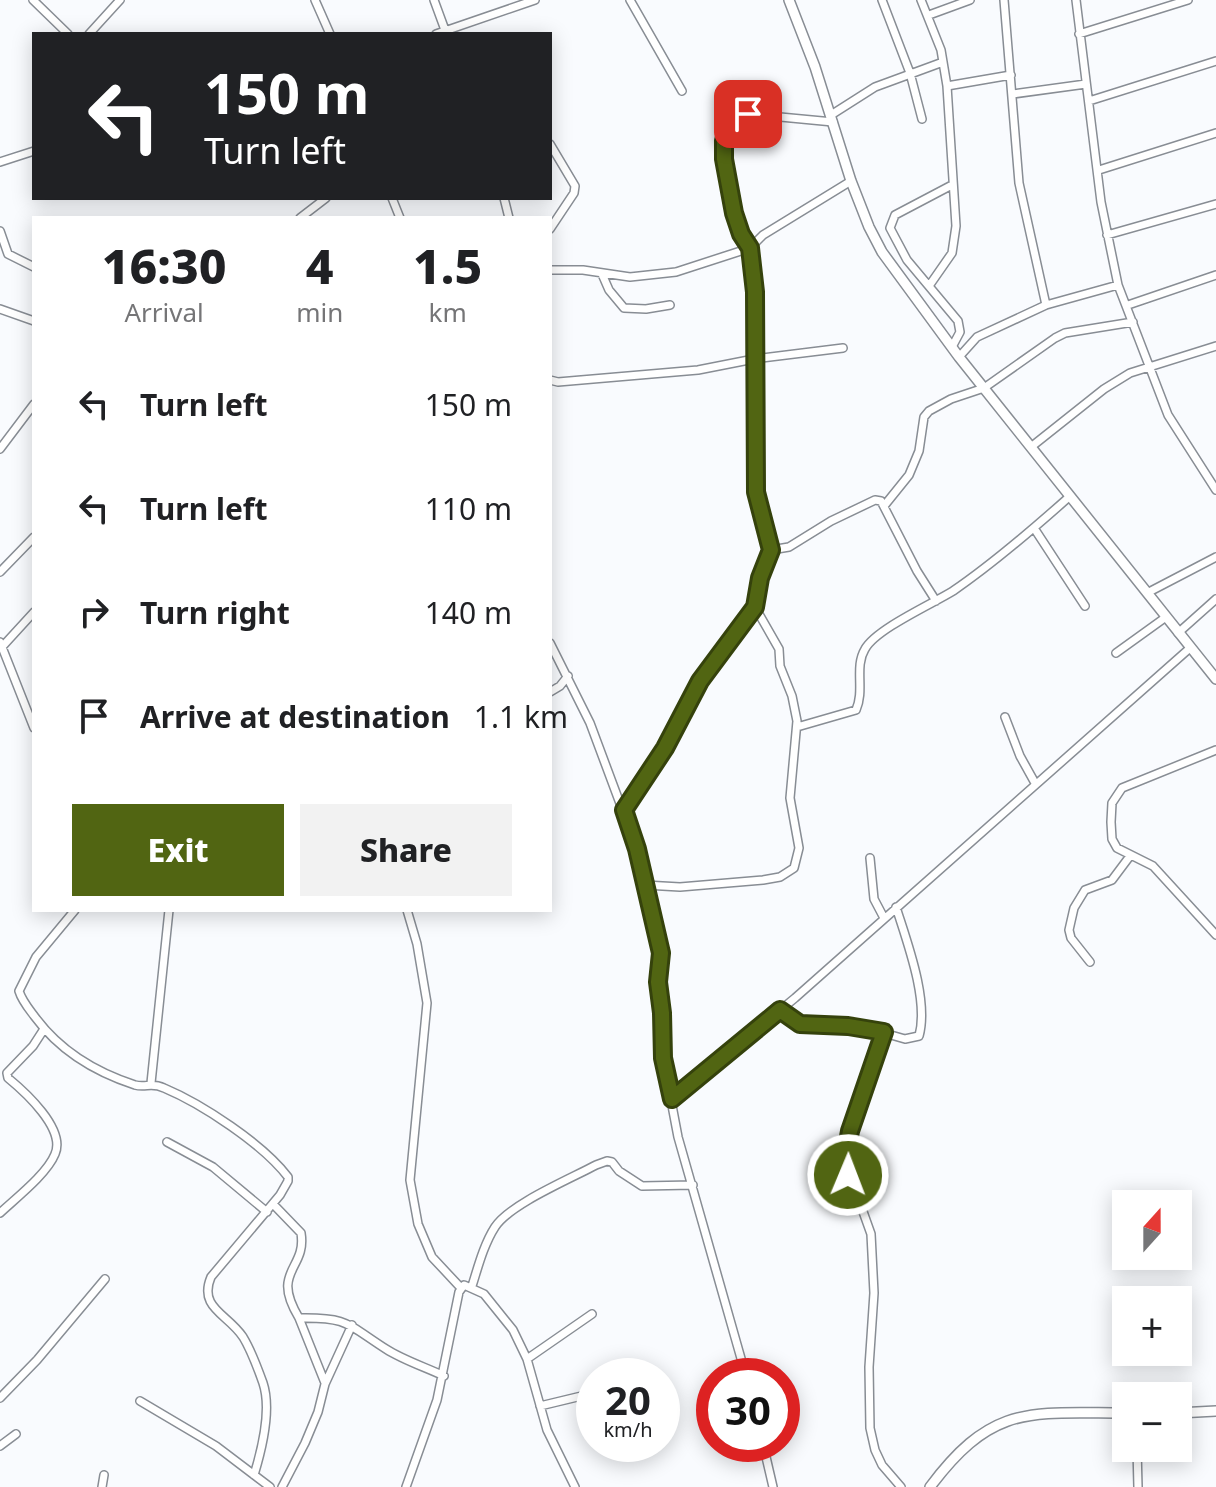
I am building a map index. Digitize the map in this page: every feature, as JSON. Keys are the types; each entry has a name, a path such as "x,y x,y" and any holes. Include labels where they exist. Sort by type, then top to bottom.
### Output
{"main road":[{"path":"789,0 832,118 851,181 882,252 959,357 1216,679"},
{"path":"1192,1412 1214,1411"},
{"path":"930,1487 958,1453 990,1426 1034,1413 1112,1413"}],"street":[{"path":"33,0 66,32"},
{"path":"91,32 120,0"},
{"path":"315,0 329,32"},
{"path":"434,0 449,31 535,0"},
{"path":"630,0 682,91"},
{"path":"882,0 910,73 922,119"},
{"path":"921,0 929,15 947,86 956,239 952,253 929,286"},
{"path":"929,15 970,0"},
{"path":"1004,0 1019,183 1046,305"},
{"path":"1076,0 1107,235 1118,285 1168,415 1216,490"},
{"path":"1079,34 1188,0"},
{"path":"1089,101 1216,61"},
{"path":"624,810 665,748 700,681 755,607 760,578 771,550 756,492 755,292 750,248 737,223 727,182 724,141 727,129 748,114 832,118 875,87 943,62"},
{"path":"947,86 1011,75"},
{"path":"1013,94 1086,84"},
{"path":"1099,170 1216,133"},
{"path":"552,147 575,186 574,193 552,226"},
{"path":"0,162 32,152"},
{"path":"552,270 583,270 630,277 676,272 750,248 763,235 851,181"},
{"path":"952,185 891,219 892,234 907,260 960,327 952,347"},
{"path":"303,216 323,200"},
{"path":"1107,235 1216,204"},
{"path":"0,231 8,254 32,266"},
{"path":"602,274 609,290 624,308 646,309 670,305"},
{"path":"1128,305 1216,275"},
{"path":"959,357 977,337 1046,305 1118,285"},
{"path":"0,309 32,320"},
{"path":"884,506 909,475 919,451 924,417 951,399 984,388 1065,333 1133,322"},
{"path":"1031,447 1104,389 1130,373 1216,346"},
{"path":"552,380 570,382 698,370 754,359 843,348"},
{"path":"0,449 32,407"},
{"path":"797,727 856,710 861,697 861,660 870,642 936,601 1010,548 1069,497"},
{"path":"771,550 789,547 831,521 875,500 881,501 936,601"},
{"path":"1034,528 1085,606"},
{"path":"0,572 32,539"},
{"path":"1147,593 1216,557"},
{"path":"1178,633 1216,599"},
{"path":"645,885 680,887 763,880 780,877 794,868 799,848 790,798 797,727 792,696 780,666 779,649 755,607"},
{"path":"32,614 1,644 32,723"},
{"path":"1116,653 1166,617"},
{"path":"552,647 596,735 637,849 661,953 658,982 663,1058 678,1137 741,1358"},
{"path":"672,1099 780,1010 1190,648"},
{"path":"0,668 7,662"},
{"path":"552,691 568,676"},
{"path":"1005,717 1020,756 1035,783"},
{"path":"1216,750 1122,788 1112,803 1112,839 1117,848 1153,866 1216,935"},
{"path":"1090,962 1071,938 1069,930 1074,908 1085,890 1112,880 1130,856"},
{"path":"870,858 874,899 884,918"},
{"path":"780,1010 800,1024 848,1026 905,1039 915,1038 920,1031 917,982 896,907"},
{"path":"73,912 36,957 19,991 44,1029 79,1060 138,1086 151,1083 234,1128 285,1172 288,1181 267,1212 211,1277 206,1290 208,1300 243,1337 264,1386 265,1438 254,1475"},
{"path":"151,1083 169,912"},
{"path":"408,912 417,944 427,1003 410,1180 418,1224 432,1257 461,1288"},
{"path":"0,1213 49,1163 57,1147 46,1119 23,1090 8,1078 7,1073 33,1046 44,1029"},
{"path":"884,1032 855,1111 846,1164 871,1234 874,1293 869,1367 870,1428 882,1465 901,1487"},
{"path":"167,1142 213,1167 267,1212"},
{"path":"472,1286 500,1219 596,1165 612,1162 619,1171 642,1186 693,1185"},
{"path":"273,1204 301,1233 301,1251 287,1278 288,1298 325,1384"},
{"path":"0,1398 37,1360 105,1279"},
{"path":"406,1487 444,1376 464,1285 484,1294 513,1330 527,1359 547,1430 575,1487"},
{"path":"527,1359 592,1314"},
{"path":"299,1318 325,1318 352,1325 386,1349 444,1376"},
{"path":"282,1487 305,1443 325,1384 352,1325"},
{"path":"540,1406 576,1397"},
{"path":"140,1401 216,1446 270,1487"},
{"path":"1214,1411 1216,1423"},
{"path":"0,1446 16,1434"},
{"path":"767,1462 773,1487"},
{"path":"1137,1462 1138,1487"},
{"path":"102,1487 104,1475"}],"route":[{"path":"748,114 727,129 724,159 734,213 750,248 755,292 756,492 771,554 762,571 755,607 700,681 665,748 624,810 637,849 661,953 658,982 663,1058 672,1099 780,1010 800,1024 863,1027 884,1032 855,1111 847,1148 848,1175"}]}
